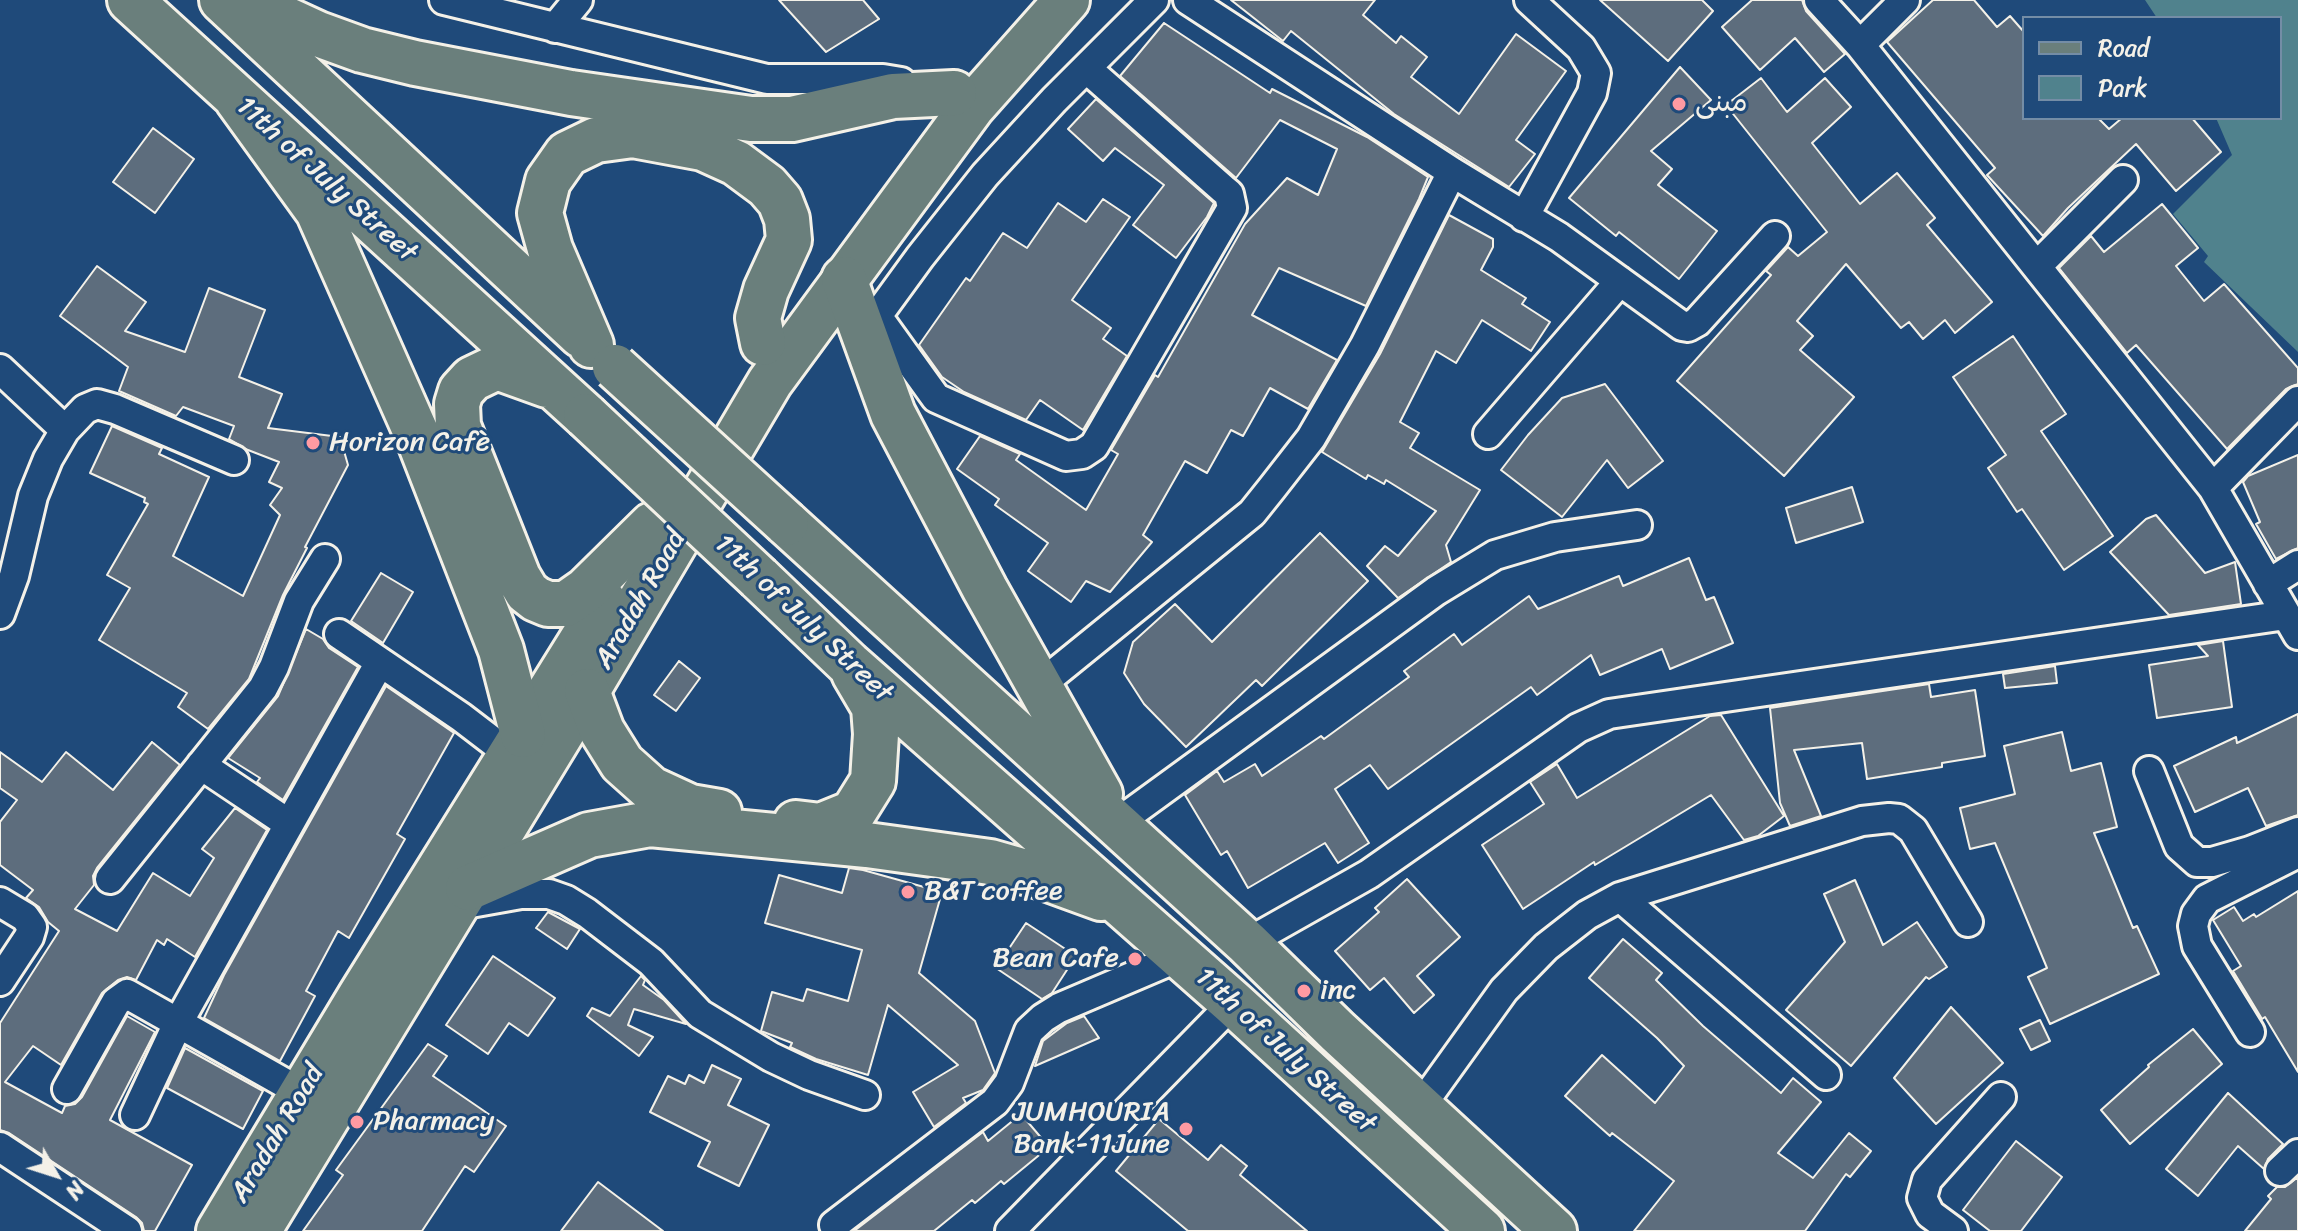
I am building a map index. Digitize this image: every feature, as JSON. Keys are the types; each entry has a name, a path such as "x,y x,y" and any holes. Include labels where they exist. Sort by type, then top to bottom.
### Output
{"main road":[{"name":"11th of July Street","path":"130,0 571,402 849,664 1181,956 1482,1231"},
{"name":"11th of July Street","path":"222,0 603,356 1247,943 1554,1231"},
{"path":"256,0 279,16 318,34 362,50 415,63 571,93 751,119 792,119 893,96 963,100"},
{"name":"Aradah Road","path":"258,1231 587,691 770,382 844,279 963,100 978,56 1029,0"},
{"name":"Aradah Road","path":"219,1231 763,343 892,170 1067,0"},
{"path":"237,99 318,211 424,451 501,650 517,746"},
{"path":"603,356 550,249 540,213 548,181 567,154 596,140 633,135 703,148 725,158 767,186 780,201 787,219 789,240 766,290 758,318 763,343"},
{"path":"844,279 871,328 900,428 985,589 1116,824"},
{"path":"571,402 497,367 472,379 461,391 457,404 458,426 518,577 527,592 548,604 566,604 586,590 652,525"},
{"path":"587,691 602,731 622,763 651,789 690,807 821,826 853,813 873,781 874,707 849,664"},
{"path":"462,897 589,835 650,824 867,845 990,862 1046,878 1128,909"}],"street":[{"path":"444,0 767,79 883,79 963,100"},
{"path":"555,28 578,0"},
{"path":"1086,68 1229,194 1232,208 1094,446 1082,454 1066,456 936,398 871,328 920,257 985,175 1086,68 1154,0"},
{"path":"1188,0 1452,172 1559,237 1673,320 1688,327 1697,322 1775,236"},
{"path":"1524,217 1592,93 1596,73 1581,48 1529,0"},
{"path":"1247,943 1369,874 1578,728 1609,714 2292,625 2213,488 1860,45 1819,0"},
{"path":"1860,45 1905,0"},
{"path":"1040,685 1252,513 1311,438 1352,367 1452,172"},
{"path":"2037,266 2123,180"},
{"path":"1488,434 1620,281"},
{"path":"0,369 65,430"},
{"path":"2213,488 2298,401"},
{"path":"0,614 14,576 33,496 48,459 65,430 85,409 97,404 115,409 234,460"},
{"path":"1116,824 1436,591 1495,555 1555,537 1637,525"},
{"path":"110,879 263,688 299,601 325,559"},
{"path":"2268,584 2298,565"},
{"path":"339,634 461,717 517,746"},
{"path":"135,1115 179,1021 380,662"},
{"path":"201,765 289,824"},
{"path":"2149,771 2179,846 2197,862 2212,862 2250,851 2298,832"},
{"path":"1420,1107 1504,990 1546,947 1587,915 1620,897 1862,821 1889,818 1899,819 1913,830 1968,922"},
{"path":"2250,1032 2197,946 2193,926 2196,914 2207,899 2298,853"},
{"path":"462,897 549,894 566,900 651,962 700,1014 771,1057 809,1075 865,1095"},
{"path":"1620,897 1826,1075"},
{"path":"0,902 25,917 32,927 29,937 0,981"},
{"path":"834,1225 995,1102 1015,1071 1029,1031 1043,1018 1059,1008 1181,956"},
{"path":"67,1089 116,1002 123,995 179,1021 304,1094"},
{"path":"1010,1231 1233,1003"},
{"path":"1953,1231 1930,1214 1922,1198 1927,1180 2001,1097"},
{"path":"0,1147 127,1231"}],"green space":[{"path":"2145,0 2298,0 2298,352 2204,262 2208,256 2173,214 2232,155 2217,120 2282,120 2282,16 2156,16"}],"building":[{"path":"779,0 863,0 879,19 826,52"},
{"path":"1231,0 1375,0 1363,15 1396,43 1401,36 1427,57 1411,77 1459,114 1516,34 1566,71 1516,140 1535,154 1509,187 1394,114 1291,31 1283,41"},
{"path":"1600,0 1702,0 1713,11 1668,61"},
{"path":"1752,0 1802,0 1806,11 1845,54 1824,72 1795,38 1760,70 1722,27"},
{"path":"1933,0 1974,0 1997,27 2010,16 2022,30 2022,120 2100,120 2109,129 2120,120 2194,120 2221,152 2176,191 2136,144 2043,236 1987,175 1995,168 1887,42"},
{"path":"1164,23 1270,93 1272,89 1367,137 1428,177 1366,306 1279,268 1252,315 1337,360 1308,409 1270,388 1243,436 1231,430 1207,473 1185,461 1143,535 1152,542 1110,592 1086,581 1071,602 1028,571 1048,543 995,505 999,499 957,469 980,436 1020,454 1016,460 1086,510 1118,454 1111,450 1155,375 1158,377 1245,224 1287,178 1318,195 1337,149 1280,120 1236,178 1120,76"},
{"path":"1680,67 1711,100 1651,151 1672,169 1658,185 1717,231 1679,279 1619,232 1616,236 1569,198"},
{"path":"1761,78 1787,112 1825,78 1851,107 1812,143 1860,204 1897,173 1935,218 1927,225 1992,302 1955,333 1945,320 1923,339 1909,322 1901,328 1846,264 1797,321 1813,336 1800,350 1854,397 1784,476 1677,381 1771,275 1766,271 1788,247 1798,256 1827,232 1726,105"},
{"path":"1096,99 1214,203 1176,258 1133,225 1164,185 1115,148 1103,161 1068,129"},
{"path":"153,128 194,159 155,213 113,182"},
{"path":"1103,199 1130,217 1072,300 1111,328 1103,339 1127,356 1083,430 1040,400 1026,420 964,392 942,377 919,345 966,278 970,281 1003,233 1027,248 1058,203 1086,222"},
{"path":"2162,204 2198,248 2176,266 2204,301 2224,284 2298,368 2298,384 2286,389 2227,449 2136,345 2127,353 2059,268 2091,236 2104,252"},
{"path":"1449,215 1493,239 1493,247 1481,270 1526,298 1522,304 1550,322 1531,351 1482,320 1456,363 1436,351 1400,422 1419,433 1410,448 1480,490 1446,545 1451,562 1398,598 1367,566 1385,546 1398,556 1436,511 1386,480 1384,484 1368,475 1366,479 1322,452 1380,354"},
{"path":"97,266 146,302 125,331 185,352 209,288 265,310 239,377 282,394 268,428 340,437 348,465 305,547 249,679 208,729 178,707 187,693 99,640 130,588 107,575 148,504 144,502 145,498 90,473 112,426 162,448 159,454 209,477 173,556 243,596 280,515 270,505 282,488 269,482 279,462 229,439 234,426 183,407 176,416 119,391 128,367 60,316"},
{"path":"2013,336 2066,414 2041,431 2113,536 2064,570 2022,509 2017,512 1988,468 2006,455 1953,377"},
{"path":"1605,384 1663,461 1628,488 1607,460 1562,517 1501,470 1562,398"},
{"path":"2298,455 2298,548 2276,559 2256,524 2260,522 2243,482 2248,476"},
{"path":"1852,487 1863,522 1796,543 1786,508"},
{"path":"2156,515 2205,573 2235,562 2241,604 2169,615 2110,552 2146,519"},
{"path":"1320,533 1368,581 1262,686 1256,680 1186,747 1144,704 1124,673 1133,642 1175,604 1212,642"},
{"path":"1689,558 1706,600 1714,597 1733,643 1670,669 1662,649 1600,675 1591,655 1537,695 1531,687 1388,789 1370,765 1335,789 1369,843 1338,863 1325,843 1248,888 1227,851 1221,855 1185,795 1217,771 1224,782 1255,764 1262,776 1321,736 1324,739 1409,677 1404,671 1454,634 1462,645 1529,596 1538,609 1619,576 1623,586"},
{"path":"381,573 413,592 383,643 351,621"},
{"path":"306,629 358,667 283,800 257,782 260,778 228,758 278,696"},
{"path":"2223,641 2232,707 2157,718 2149,665 2208,656 2198,645"},
{"path":"679,661 700,678 676,711 654,695"},
{"path":"2055,666 2057,683 2005,688 2003,674"},
{"path":"1929,684 1931,697 1975,690 1985,756 1942,763 1942,767 1867,779 1862,743 1794,750 1821,816 1790,826 1780,803 1770,708"},
{"path":"386,686 454,733 397,834 405,839 349,938 338,931 306,991 315,996 280,1061 204,1018 224,975"},
{"path":"2298,714 2298,815 2266,826 2248,788 2195,812 2174,766 2236,737 2237,743"},
{"path":"1721,715 1784,816 1758,836 1744,840 1711,795 1595,865 1594,862 1523,909 1482,845 1544,804 1530,782 1557,764 1577,798 1710,716"},
{"path":"2062,732 2071,771 2101,763 2117,827 2094,833 2133,928 2137,926 2159,974 2050,1024 2028,977 2047,968 1995,843 1970,849 1960,808 2015,794 2004,746"},
{"path":"152,742 180,765 97,868 93,876 94,885 75,909 117,931 153,873 190,896 214,858 202,849 235,808 267,830 195,957 167,939 164,945 157,940 136,980 127,977 118,980 102,993 61,1065 33,1046 5,1082 62,1113 65,1106 75,1104 82,1097 127,1016 155,1032 110,1120 192,1165 155,1231 144,1231 136,1217 0,1130 0,1023 59,931 48,922 39,907 26,898 33,890 0,865 0,822 17,800 0,788 0,752 42,782 66,752 113,790"},
{"path":"849,868 942,892 919,973 975,1021 995,1073 983,1090 963,1098 966,1103 934,1127 913,1092 958,1065 888,1005 868,1075 816,1059 790,1047 792,1043 761,1031 772,992 803,1001 807,989 848,1001 862,950 765,923 779,875 842,893"},
{"path":"1407,879 1460,937 1417,976 1434,995 1414,1013 1384,978 1370,990 1335,951 1379,912 1375,908"},
{"path":"1855,880 1883,945 1917,922 1947,967 1929,979 1926,977 1851,1066 1786,1010 1845,942 1824,894"},
{"path":"2298,891 2298,1072 2233,971 2241,966 2213,920 2234,907 2243,921 2254,914 2256,917"},
{"path":"548,912 580,929 567,949 536,928"},
{"path":"1026,923 1076,956 1052,993 1042,999 996,968"},
{"path":"1623,939 1662,973 1656,980 1703,1026 1781,1093 1793,1078 1821,1102 1778,1153 1813,1178 1849,1133 1871,1151 1850,1177 1846,1174 1805,1231 1634,1231 1674,1181 1612,1133 1610,1136 1565,1096 1602,1055 1655,1103 1684,1066 1589,978"},
{"path":"493,956 555,998 528,1036 509,1023 488,1054 446,1025"},
{"path":"641,976 645,980 643,985 664,1000 686,1024 634,1009 628,1025 653,1037 639,1056 587,1016 592,1008 610,1016"},
{"path":"1951,1007 2003,1063 1936,1124 1894,1078"},
{"path":"1084,1016 1099,1038 1035,1066 1043,1041 1067,1023"},
{"path":"2040,1020 2050,1041 2031,1050 2020,1029"},
{"path":"2193,1029 2222,1064 2130,1144 2101,1110 2148,1065"},
{"path":"428,1044 447,1056 433,1076 506,1126 474,1172 465,1166 422,1231 303,1231 343,1175 336,1170"},
{"path":"185,1048 263,1091 243,1129 167,1088"},
{"path":"712,1065 741,1079 728,1105 769,1125 739,1186 698,1166 710,1142 650,1112 668,1076 685,1084 689,1075 704,1083"},
{"path":"2228,1093 2283,1144 2268,1159 2264,1169 2238,1146 2198,1196 2166,1169"},
{"path":"1021,1114 1049,1147 1004,1184 1001,1181 975,1203 972,1200 934,1231 854,1231 983,1132 988,1141"},
{"path":"1159,1119 1208,1160 1221,1145 1247,1166 1240,1175 1307,1231 1188,1231 1116,1171"},
{"path":"2016,1141 2062,1177 2021,1231 1990,1231 1963,1210"},
{"path":"2298,1177 2298,1231 2245,1231 2271,1199 2268,1196 2277,1187 2285,1187"},
{"path":"598,1182 663,1231 561,1231"}],"place":[{"name":"مبنى","path":"1679,104"},
{"name":"Horizon Cafè","path":"313,443"},
{"name":"B&T coffee","path":"908,892"},
{"name":"Bean Cafe","path":"1135,959"},
{"name":"inc","path":"1304,991"},
{"name":"Pharmacy","path":"357,1122"},
{"name":"JUMHOURIA Bank-11June","path":"1186,1129"}]}
